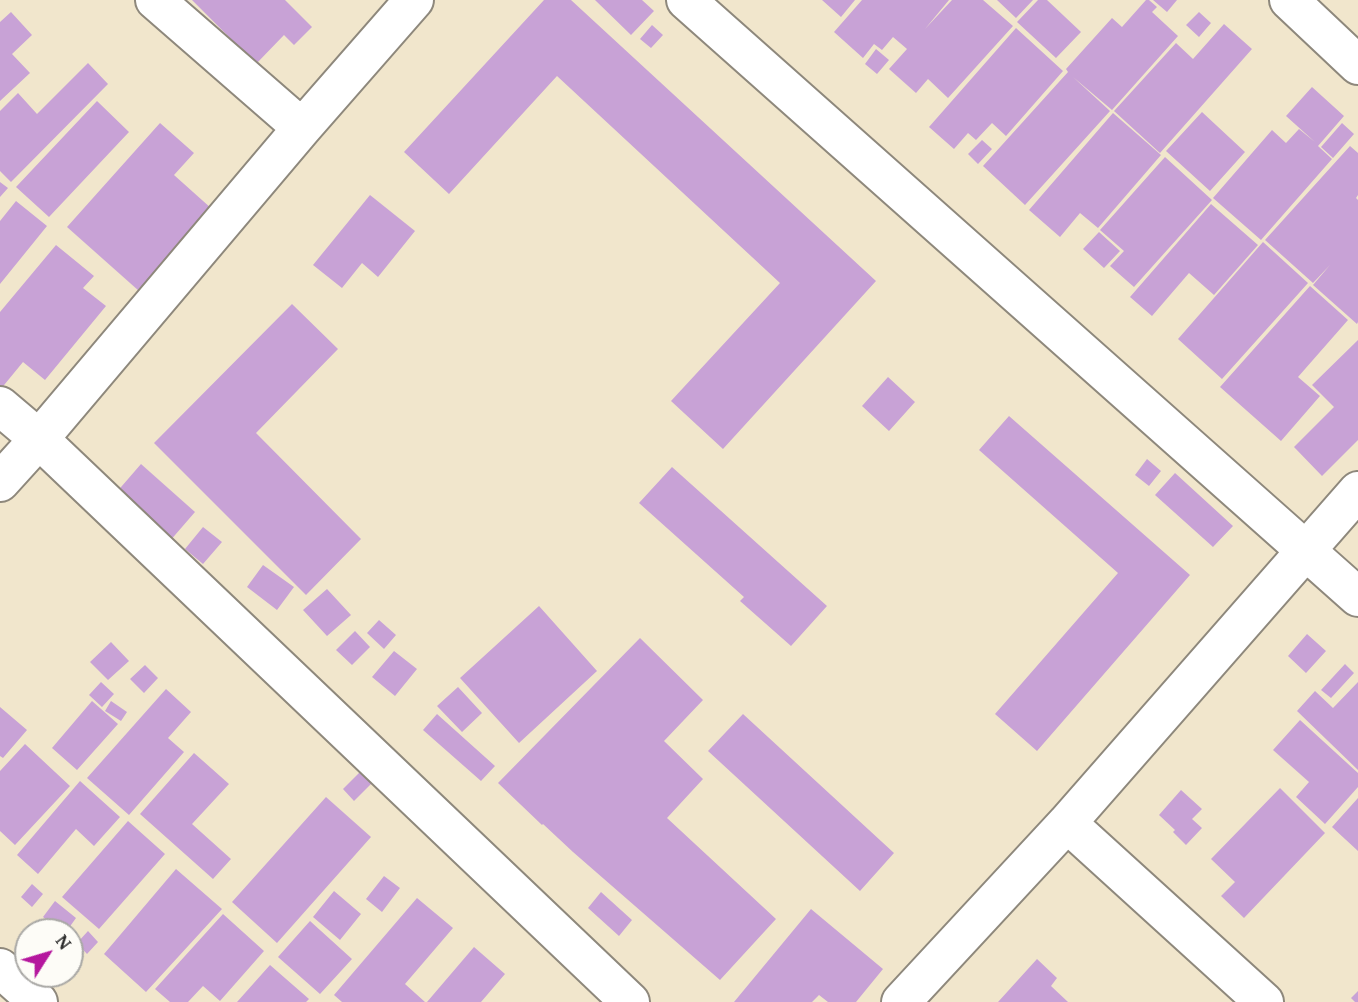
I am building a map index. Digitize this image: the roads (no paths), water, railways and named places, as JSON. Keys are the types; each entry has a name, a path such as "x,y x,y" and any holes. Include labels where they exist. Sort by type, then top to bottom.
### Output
{"street":[{"path":"155,0 302,128"},
{"path":"0,482 414,0"},
{"path":"686,0 1358,597"},
{"path":"1289,0 1358,65"},
{"path":"0,406 39,439 630,1002"},
{"path":"901,1002 1067,823 1358,491"},
{"path":"1067,823 1264,1002"},
{"path":"0,968 38,1002"}]}
